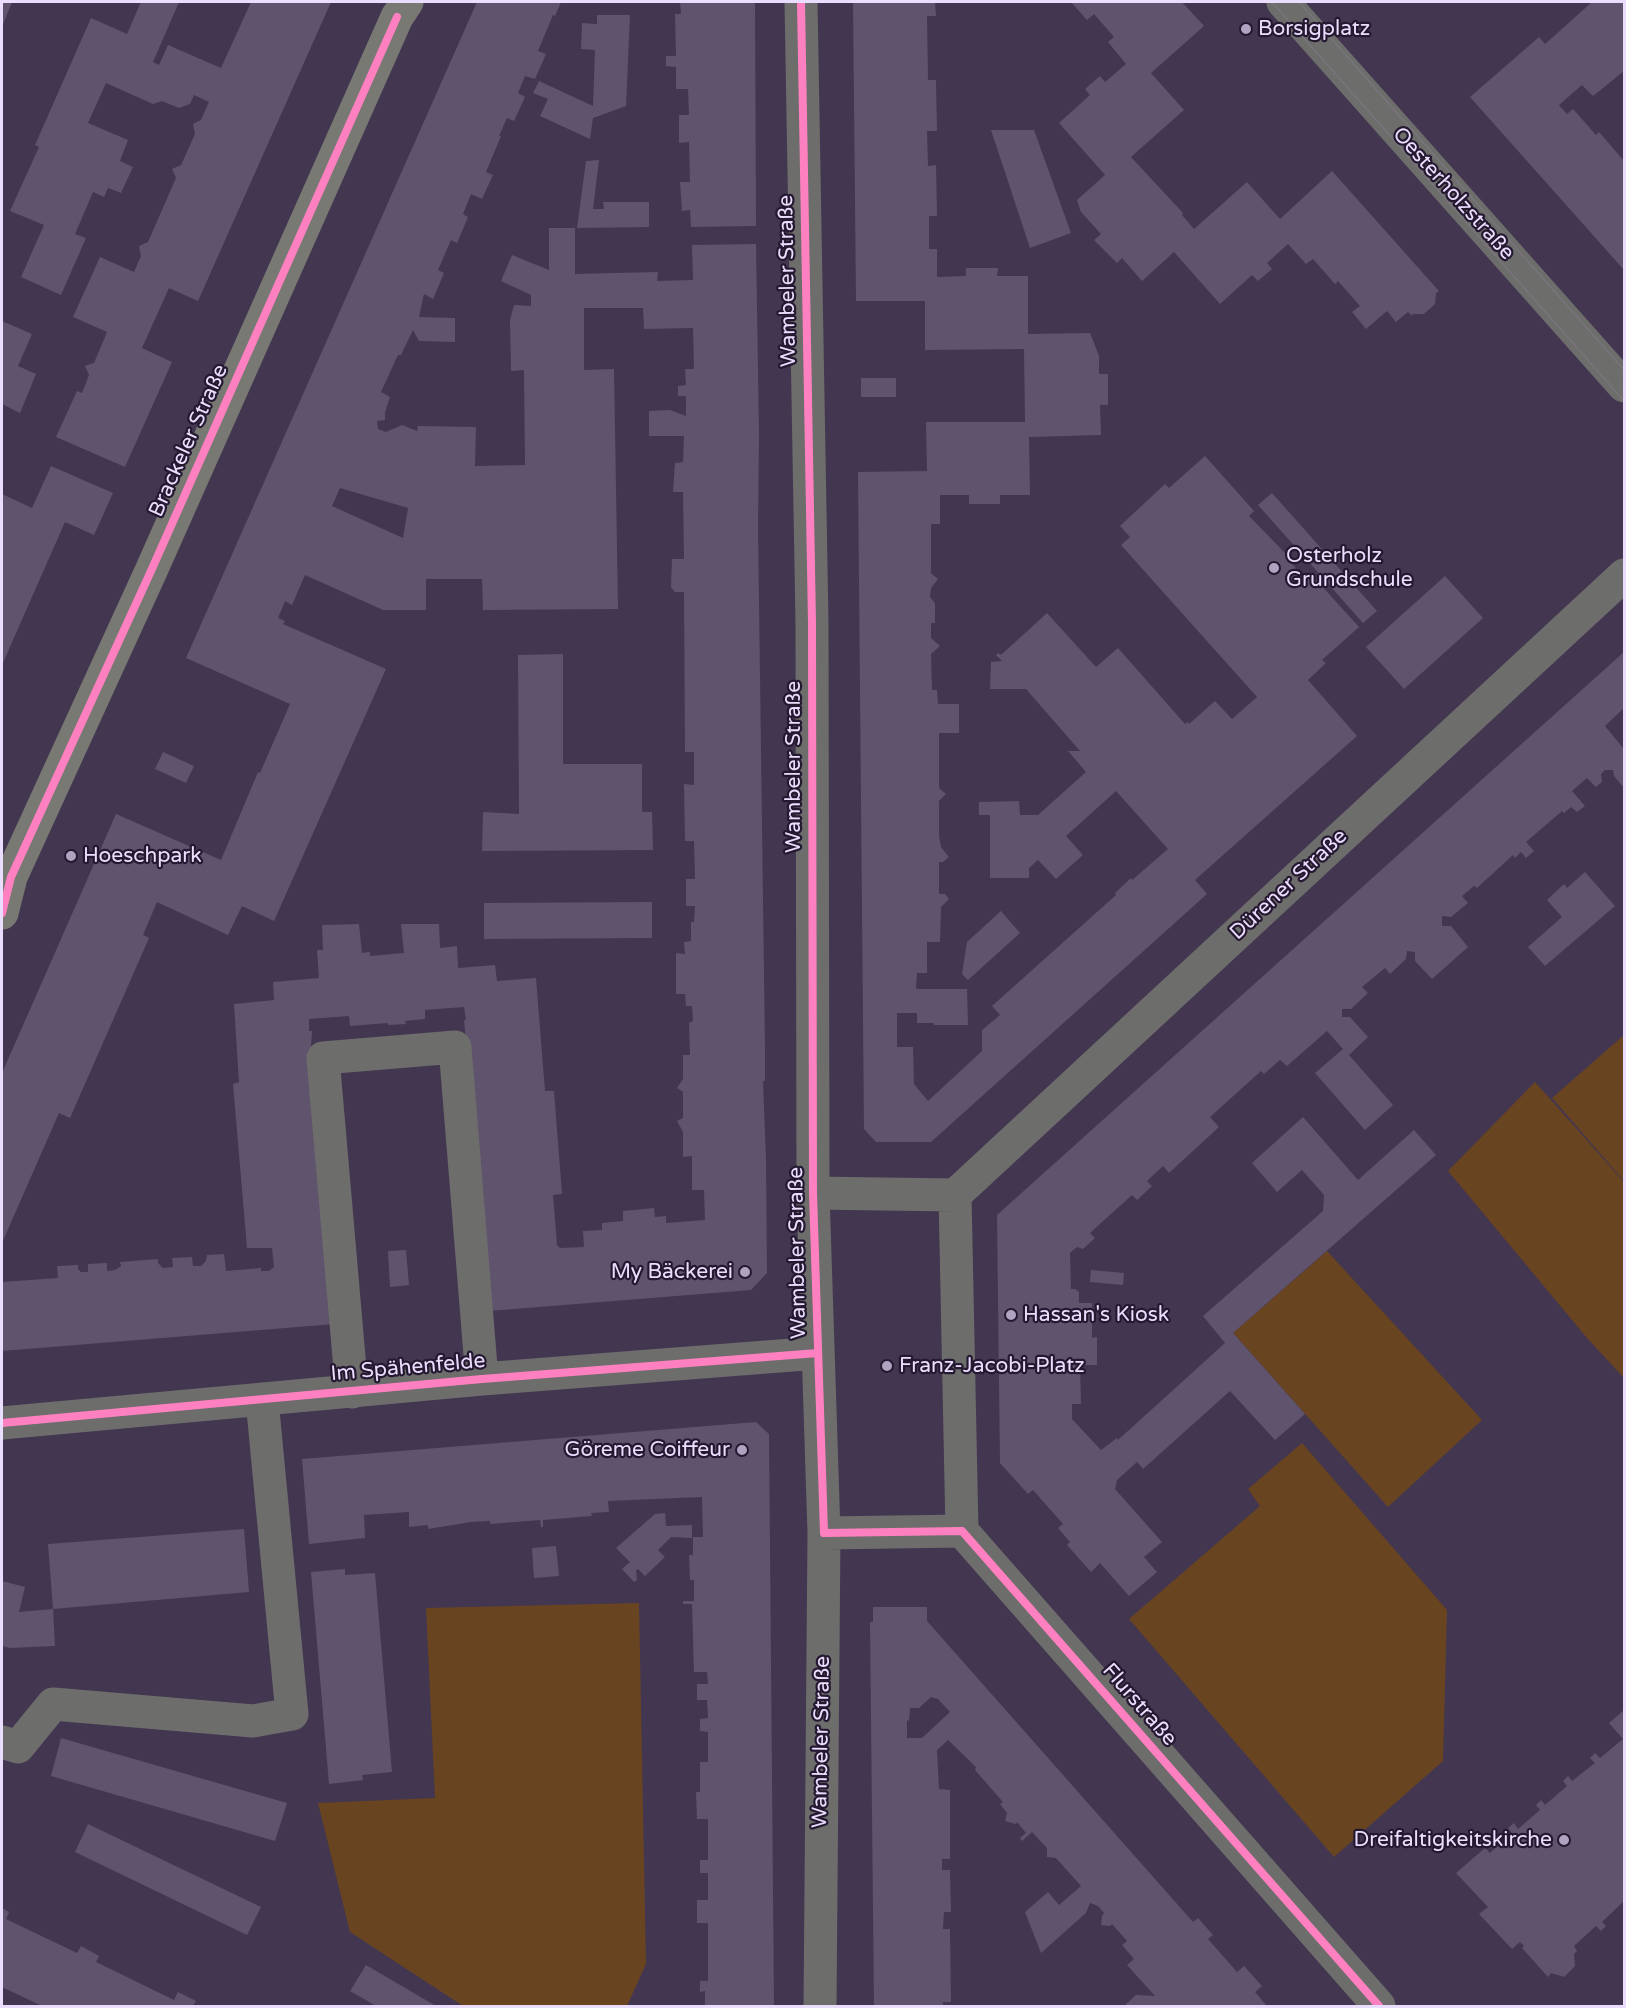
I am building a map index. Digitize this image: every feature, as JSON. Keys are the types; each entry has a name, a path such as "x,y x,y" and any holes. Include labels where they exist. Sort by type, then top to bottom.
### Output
{"main road":[{"name":"Brackeler Straße","path":"2,914 6,883 151,571 400,7"}],"street":[{"name":"Wambeler Straße","path":"801,2 812,623 813,1193 824,1533 820,2007"},
{"name":"Oesterholzstraße","path":"1283,2 1624,386"},
{"name":"Dürener Straße","path":"955,1195 1624,575"},
{"path":"352,1392 323,1058 455,1047 482,1379"},
{"path":"813,1193 955,1195 962,1531 824,1533"},
{"name":"Im Spähenfelde","path":"2,1423 482,1379 818,1353"},
{"path":"2,1742 18,1747 53,1704 253,1721 292,1714 262,1400"},
{"name":"Flurstraße","path":"962,1531 1379,2007"}],"shaded area":[{"path":"1624,1035 1624,1181 1552,1098"},
{"path":"1535,1082 1624,1182 1624,1378 1587,1338 1448,1171"},
{"path":"1327,1251 1482,1420 1388,1507 1233,1333"},
{"path":"1302,1443 1447,1610 1443,1761 1334,1857 1129,1619 1260,1506 1248,1489"},
{"path":"639,1603 646,1964 627,2006 463,2006 350,1932 318,1803 435,1798 426,1608"}],"building":[{"path":"2,2 12,2 2,27"},
{"path":"141,2 179,2 153,62 159,65 168,45 221,68 251,2 331,2 198,301 169,288 142,348 172,362 125,467 56,437 77,391 82,393 89,375 85,366 94,363 107,332 73,317 100,257 134,272 141,256 139,246 148,242 176,178 172,169 181,165 195,134 193,124 201,120 209,102 194,95 190,104 179,108 162,101 153,104 106,83 88,123 128,140 120,161 133,167 121,193 108,188 104,197 93,192 75,234 86,238 61,295 21,277 44,225 10,211 39,147 35,145 91,18 127,34"},
{"path":"477,2 561,2 538,51 546,54 535,79 525,76 518,93 525,97 514,121 507,118 499,136 501,136 486,172 493,175 482,199 471,194 463,214 468,217 457,243 451,240 438,270 444,273 433,299 424,294 419,317 455,318 455,342 419,341 413,330 401,355 398,355 381,392 390,397 385,420 377,421 378,429 386,432 402,425 417,431 418,426 476,427 475,466 525,465 524,370 511,371 510,320 514,305 531,306 531,295 501,281 512,255 549,270 549,228 575,228 575,274 658,272 657,281 693,280 692,245 756,244 765,1049 765,1081 763,1081 767,1273 751,1290 489,1311 464,1007 425,1010 425,1019 405,1021 406,1024 350,1026 349,1016 309,1019 309,1031 312,1031 311,1046 335,1324 2,1351 2,1282 58,1278 57,1266 78,1265 81,1272 88,1272 88,1264 107,1263 107,1271 121,1266 120,1262 158,1259 158,1263 163,1268 173,1267 172,1258 192,1257 193,1266 201,1266 206,1261 207,1255 224,1254 226,1271 261,1268 261,1271 269,1271 274,1267 272,1248 247,1248 233,1084 239,1082 234,1004 274,1000 273,982 319,978 317,950 323,950 322,925 359,924 362,953 370,952 370,956 404,953 401,924 439,924 440,948 457,946 458,968 495,965 497,981 536,978 545,1091 554,1091 562,1194 553,1195 557,1245 560,1248 584,1247 583,1231 602,1230 602,1223 623,1221 623,1211 654,1208 655,1217 666,1216 666,1223 705,1220 704,1190 692,1190 692,1156 683,1157 683,1132 677,1121 683,1118 683,1092 677,1088 683,1079 683,1055 690,1055 689,1023 693,1021 692,1006 686,1006 685,994 676,994 676,953 685,954 684,942 691,941 691,922 694,922 695,906 686,906 686,879 695,879 694,841 685,841 684,784 694,785 694,752 685,752 684,592 675,592 671,587 672,559 684,559 683,492 673,492 675,463 683,462 684,436 649,436 649,411 670,410 686,416 686,396 678,396 678,386 686,385 685,369 694,369 693,328 644,329 643,308 584,308 584,370 614,369 618,609 483,610 482,579 426,579 426,610 383,610 305,575 292,605 285,601 278,618 285,621 283,624 386,669 274,921 242,906 228,935 157,902 143,935 149,938 70,1118 59,1113 2,1243 2,1073 116,814 221,860 290,704 186,658","holes":["340,488 408,508 403,538 332,506"]},
{"path":"680,2 755,2 756,226 691,227 690,210 682,211 680,182 690,182 689,142 679,143 679,115 689,115 688,89 676,89 676,67 666,66 666,56 676,56 675,14 681,14"},
{"path":"853,2 935,2 936,16 927,16 928,80 936,80 937,131 927,131 928,166 936,165 937,216 929,216 929,249 937,249 937,277 966,276 966,268 998,268 997,276 1028,276 1028,334 1090,333 1099,356 1099,374 1108,374 1108,405 1100,405 1101,435 1029,437 1030,495 1000,495 1000,504 969,504 969,495 940,495 940,524 931,524 931,573 938,579 931,588 930,597 935,603 935,623 931,623 931,638 940,646 931,654 932,690 937,690 938,704 959,704 959,733 939,733 939,788 946,794 939,801 939,836 941,847 949,857 939,862 939,894 945,894 949,899 941,907 940,942 927,942 927,973 917,973 916,989 967,989 968,1025 917,1023 917,1013 897,1013 897,1047 913,1047 914,1084 928,1101 982,1051 982,1030 1000,1015 992,1006 1116,895 1115,893 1131,878 1132,880 1168,849 1116,791 1066,836 1083,855 1056,879 1038,860 1029,868 1029,878 990,878 990,815 979,815 979,802 1019,801 1020,815 1038,815 1086,772 1068,751 1080,751 1026,689 990,689 991,662 1002,661 996,655 998,653 1001,655 1047,613 1096,667 1118,648 1185,724 1188,722 1189,724 1215,701 1232,719 1257,697 1121,545 1130,537 1120,526 1165,484 1169,488 1205,456 1254,511 1249,516 1290,558 1288,559 1304,578 1310,573 1359,627 1322,660 1326,663 1308,680 1357,736 1195,880 1207,894 931,1142 876,1142 864,1129 858,472 927,471 926,422 1025,422 1024,349 925,350 925,301 856,301"},
{"path":"1071,2 1182,2 1204,26 1151,73 1184,110 1131,157 1183,213 1182,215 1194,229 1247,182 1280,219 1332,171 1439,291 1436,293 1435,304 1424,314 1413,314 1412,316 1408,312 1396,322 1387,311 1366,329 1352,312 1360,306 1338,281 1335,284 1313,259 1306,264 1288,244 1267,263 1272,269 1258,281 1252,275 1220,304 1174,252 1142,281 1122,258 1117,263 1094,240 1101,234 1081,212 1077,200 1105,175 1059,123 1090,95 1085,89 1100,76 1105,82 1126,64 1108,42 1114,37 1094,14 1087,20"},
{"path":"1592,2 1624,2 1624,71 1593,96 1582,85 1559,105 1567,114 1573,109 1596,135 1599,132 1624,161 1624,270 1470,97 1539,37 1545,44"},
{"path":"597,15 630,15 626,106 593,118 590,139 540,116 548,99 533,93 539,81 593,106 595,50 581,49 582,23 597,24"},
{"path":"991,130 1034,130 1071,233 1030,248"},
{"path":"599,160 593,209 604,209 603,202 649,202 649,227 577,228 586,161"},
{"path":"2,321 32,334 18,366 36,374 20,413 2,404"},
{"path":"861,378 896,378 896,397 861,397"},
{"path":"51,466 113,493 94,535 65,522 2,665 2,494 32,508"},
{"path":"1272,493 1377,611 1363,623 1258,505"},
{"path":"1445,576 1483,618 1404,689 1366,647"},
{"path":"1624,652 1624,708 1605,726 1624,749 1624,788 1614,776 1613,770 1605,770 1601,774 1602,782 1596,787 1587,778 1572,791 1585,806 1577,812 1571,807 1564,813 1562,811 1526,842 1534,851 1526,858 1521,852 1515,858 1513,855 1477,888 1474,886 1462,896 1468,903 1451,917 1442,916 1442,926 1451,926 1468,947 1432,979 1415,961 1415,952 1407,951 1406,959 1390,974 1385,968 1362,987 1368,993 1351,1009 1342,1009 1342,1017 1350,1017 1368,1037 1349,1055 1393,1105 1365,1130 1315,1073 1343,1049 1327,1031 1287,1066 1280,1060 1264,1074 1261,1071 1210,1117 1219,1127 1169,1173 1163,1166 1147,1181 1152,1186 1137,1200 1132,1195 1090,1233 1095,1238 1083,1249 1077,1247 1070,1253 1071,1289 1079,1292 1079,1303 1092,1303 1092,1338 1097,1337 1097,1365 1080,1365 1081,1404 1072,1404 1072,1419 1101,1450 1117,1438 1118,1440 1225,1343 1203,1316 1323,1211 1324,1195 1302,1170 1277,1192 1252,1163 1303,1117 1358,1180 1414,1130 1436,1155 1233,1333 1305,1414 1275,1440 1230,1391 1143,1469 1137,1462 1117,1480 1115,1489 1162,1542 1144,1557 1157,1572 1129,1596 1100,1563 1091,1572 1067,1545 1070,1542 1058,1528 1063,1524 1033,1490 1028,1494 1000,1463 997,1215"},
{"path":"563,654 563,764 642,764 642,812 652,812 653,850 482,851 483,812 519,814 518,655"},
{"path":"163,752 194,766 186,783 155,769"},
{"path":"1585,872 1615,906 1545,966 1528,947 1562,917 1547,900 1564,884 1567,888"},
{"path":"652,902 652,938 484,939 484,903"},
{"path":"1001,911 1020,933 968,980 962,974 967,942"},
{"path":"406,1250 409,1285 390,1287 388,1251"},
{"path":"1091,1270 1124,1273 1123,1285 1090,1282"},
{"path":"756,1422 769,1434 774,2006 705,2006 705,1991 700,1992 700,1981 708,1981 708,1923 697,1923 697,1900 708,1900 708,1873 700,1873 700,1860 708,1860 708,1819 697,1819 696,1792 700,1792 700,1762 708,1762 708,1732 700,1731 700,1719 708,1718 707,1700 697,1700 697,1684 708,1684 707,1672 694,1672 692,1604 683,1604 683,1601 694,1601 694,1580 690,1580 689,1555 693,1555 693,1537 703,1537 702,1497 608,1501 609,1512 591,1513 592,1516 543,1520 543,1527 541,1527 540,1520 490,1524 490,1521 471,1522 428,1529 428,1525 409,1527 409,1512 364,1515 365,1538 309,1544 302,1459"},
{"path":"665,1513 666,1526 692,1525 692,1538 671,1537 658,1550 665,1557 645,1576 638,1569 636,1570 637,1580 634,1582 622,1569 630,1562 616,1548 655,1514"},
{"path":"244,1529 249,1592 53,1609 48,1544"},
{"path":"556,1546 559,1576 534,1578 532,1548"},
{"path":"345,1569 345,1575 375,1573 392,1772 362,1775 363,1780 329,1784 311,1572"},
{"path":"2,1581 25,1587 19,1612 53,1609 55,1646 10,1648 2,1646"},
{"path":"873,1607 927,1607 927,1621 1193,1922 1198,1918 1213,1935 1208,1939 1237,1972 1244,1966 1262,1986 1255,1992 1267,2006 1124,2006 1136,1995 1155,1996 1127,1965 1134,1959 1122,1945 1127,1941 1112,1924 1110,1926 1101,1925 1104,1913 1098,1906 1090,1903 1086,1913 1041,1953 1025,1912 1048,1892 1059,1905 1081,1886 1056,1858 1047,1857 1047,1848 1032,1832 1022,1841 1020,1838 1026,1833 1017,1822 1016,1824 1005,1821 1007,1813 1000,1804 1003,1802 975,1770 976,1767 948,1740 937,1750 939,1789 950,1790 950,1859 942,1859 942,1870 950,1870 951,1912 944,1912 943,1929 950,1929 951,2002 943,2002 943,2006 874,2006 870,1622 873,1622","holes":["931,1697 938,1699 950,1712 922,1738 907,1738 910,1708 919,1708"]},
{"name":"Dreifaltigkeitskirche","path":"1624,1710 1624,1901 1602,1922 1606,1926 1601,1931 1596,1926 1574,1946 1577,1951 1574,1954 1575,1966 1564,1977 1551,1973 1548,1977 1522,1948 1524,1946 1520,1942 1512,1949 1479,1914 1488,1907 1456,1873 1485,1848 1490,1853 1512,1833 1508,1828 1514,1823 1518,1829 1540,1810 1536,1805 1541,1800 1545,1805 1567,1786 1563,1781 1568,1776 1572,1781 1595,1763 1590,1758 1595,1753 1600,1758 1623,1739 1609,1723"},
{"path":"61,1738 287,1803 275,1841 51,1776"},
{"path":"88,1824 261,1907 247,1935 75,1852"},
{"path":"2,1908 9,1912 6,1919 77,1953 81,1946 99,1956 96,1962 174,2000 178,1992 196,2001 193,2006 42,2006 2,1987"},
{"path":"366,1965 436,2006 376,2006 350,1991"}],"tram line":[{"path":"1272,2 1624,401"},
{"path":"1299,2 1624,370"}],"cycle path":[{"path":"801,2 812,623 813,1193 824,1533 962,1531 1379,2006"},
{"path":"2,913 11,877 151,571 397,17"},
{"path":"2,1423 482,1379 818,1353"}],"place":[{"name":"Borsigplatz","path":"1246,29"},
{"name":"Osterholz Grundschule","path":"1274,568"},
{"name":"Hoeschpark","path":"71,856"},
{"name":"My Bäckerei","path":"745,1272"},
{"name":"Hassan's Kiosk","path":"1011,1315"},
{"name":"Franz-Jacobi-Platz","path":"887,1366"},
{"name":"Göreme Coiffeur","path":"742,1450"},
{"name":"Dreifaltigkeitskirche","path":"1564,1840"}]}
